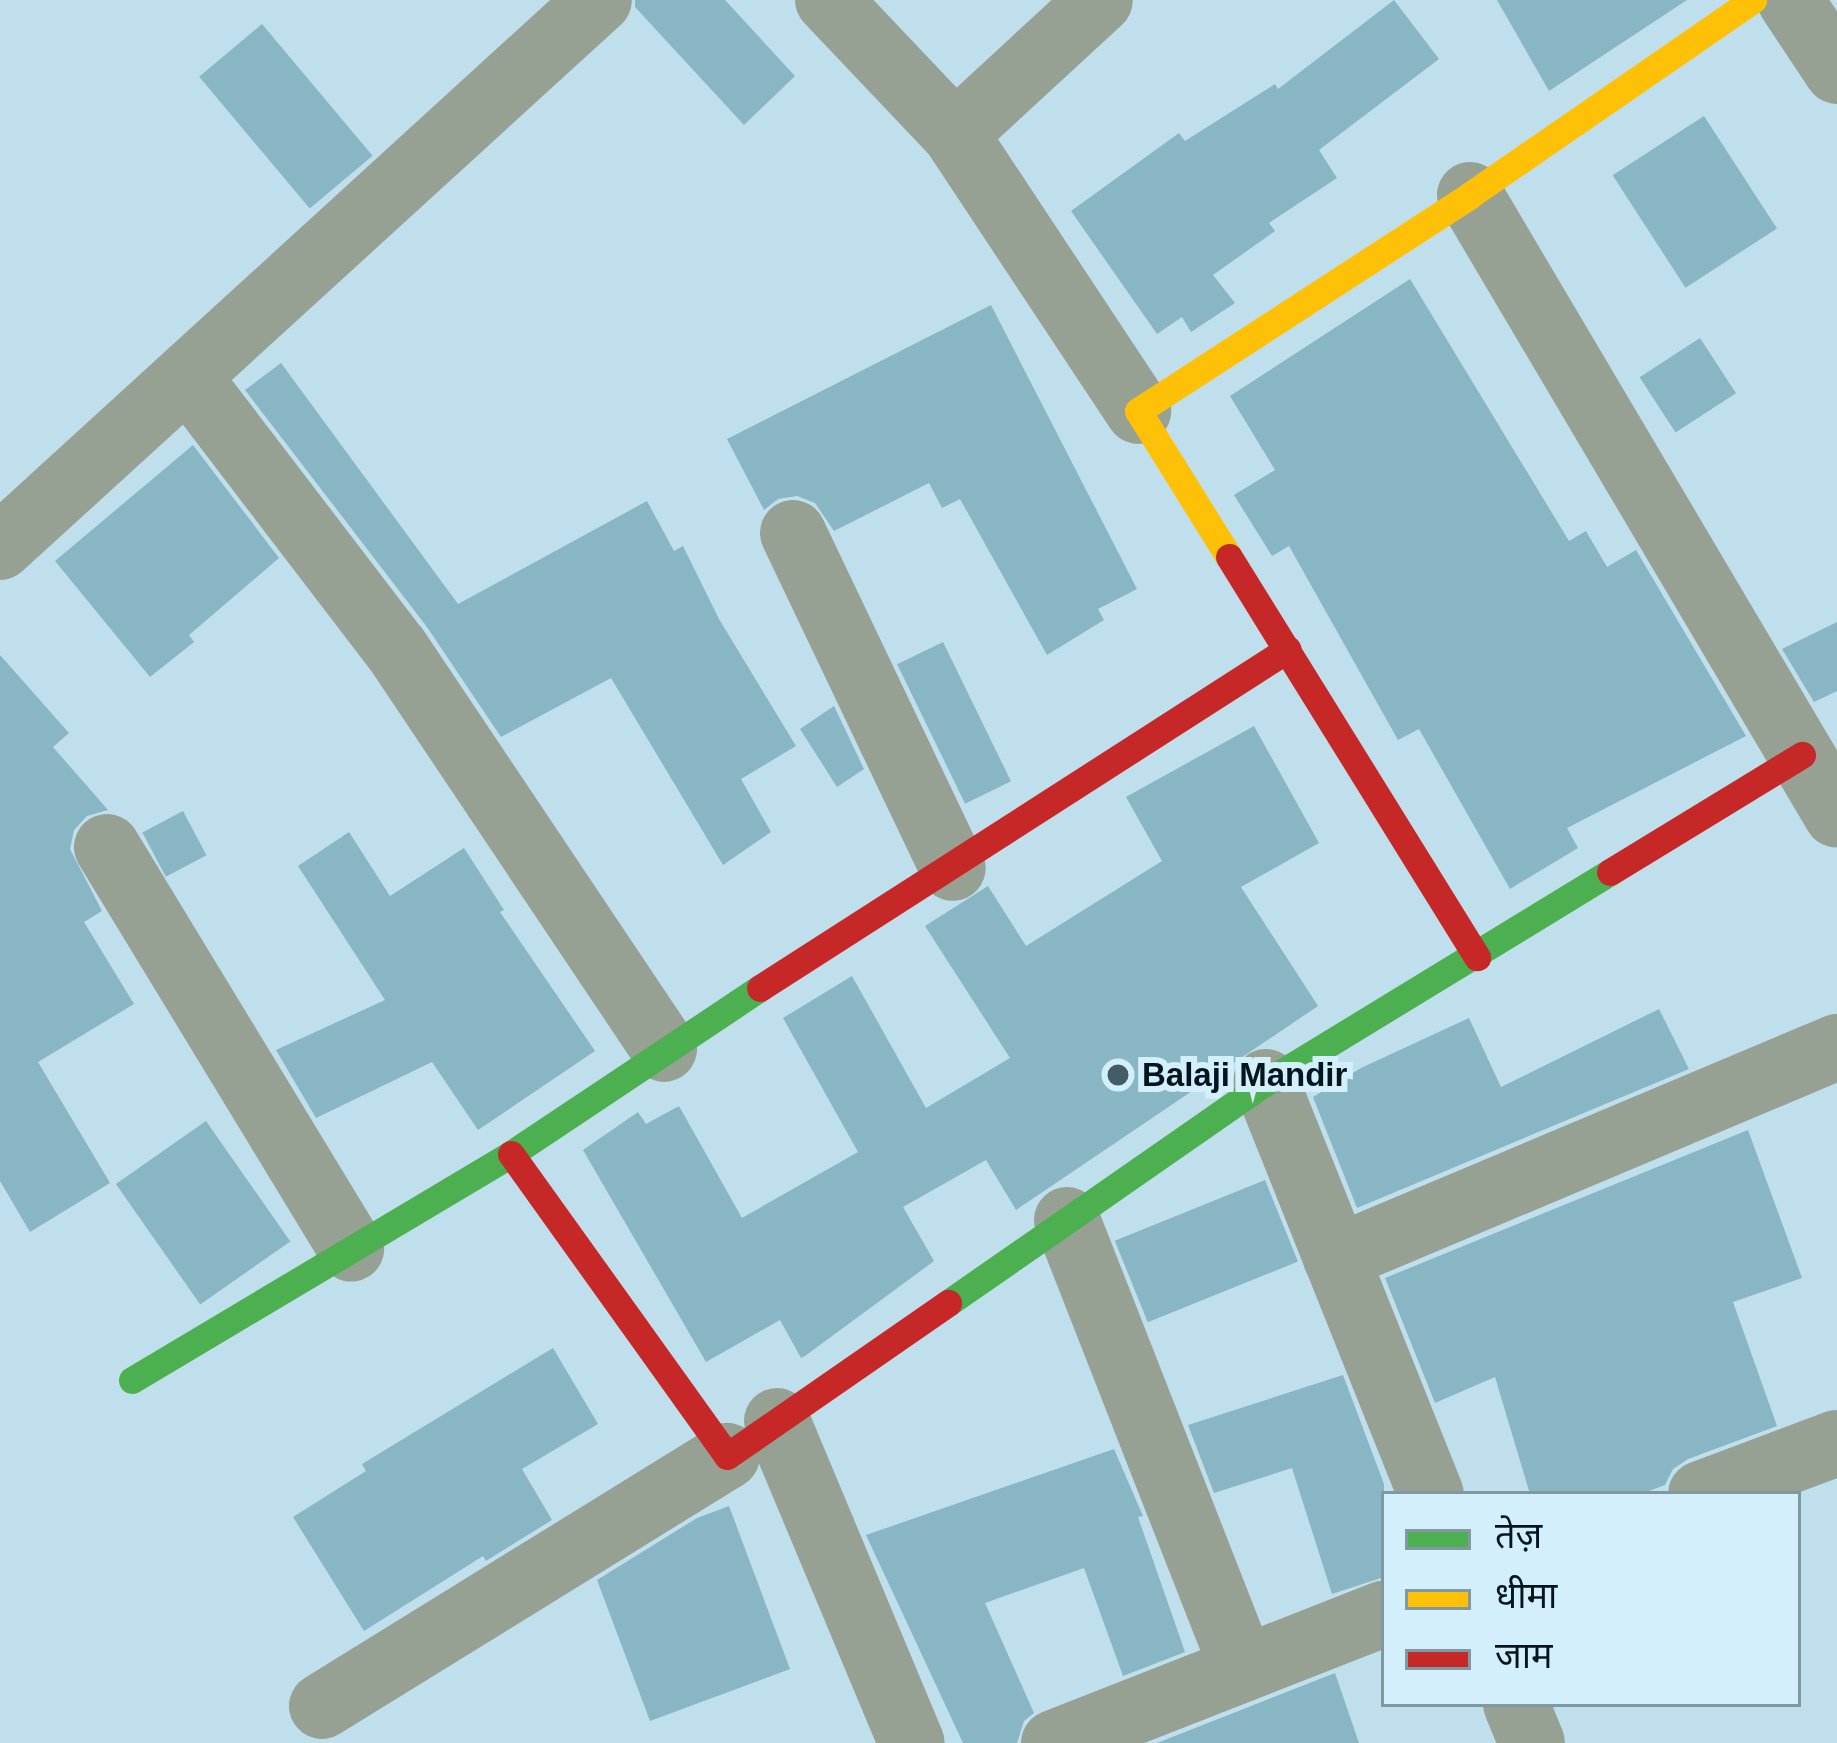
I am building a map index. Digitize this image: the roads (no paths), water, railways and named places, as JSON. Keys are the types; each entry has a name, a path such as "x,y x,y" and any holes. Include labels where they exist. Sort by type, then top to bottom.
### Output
{"street":[{"path":"0,547 598,0"},
{"path":"828,0 955,134 1138,411 1477,957"},
{"path":"955,134 1100,0"},
{"path":"1138,411 1470,195 1754,0"},
{"path":"1790,0 1837,71"},
{"path":"1470,195 1837,815"},
{"path":"188,377 397,650 664,1048"},
{"path":"793,533 953,868"},
{"path":"132,1380 511,1154 664,1048 953,868 1288,649"},
{"path":"322,1706 752,1439 1266,1082 1802,755"},
{"path":"107,848 351,1250"},
{"path":"1336,1258 1837,1047"},
{"path":"1266,1082 1430,1491"},
{"path":"511,1154 752,1439 912,1743"},
{"path":"1067,1220 1243,1670"},
{"path":"1709,1491 1837,1443"},
{"path":"1054,1743 1381,1616"},
{"path":"1517,1707 1532,1743"}],"place":[{"name":"Balaji Mandir","path":"1118,1075"}]}
